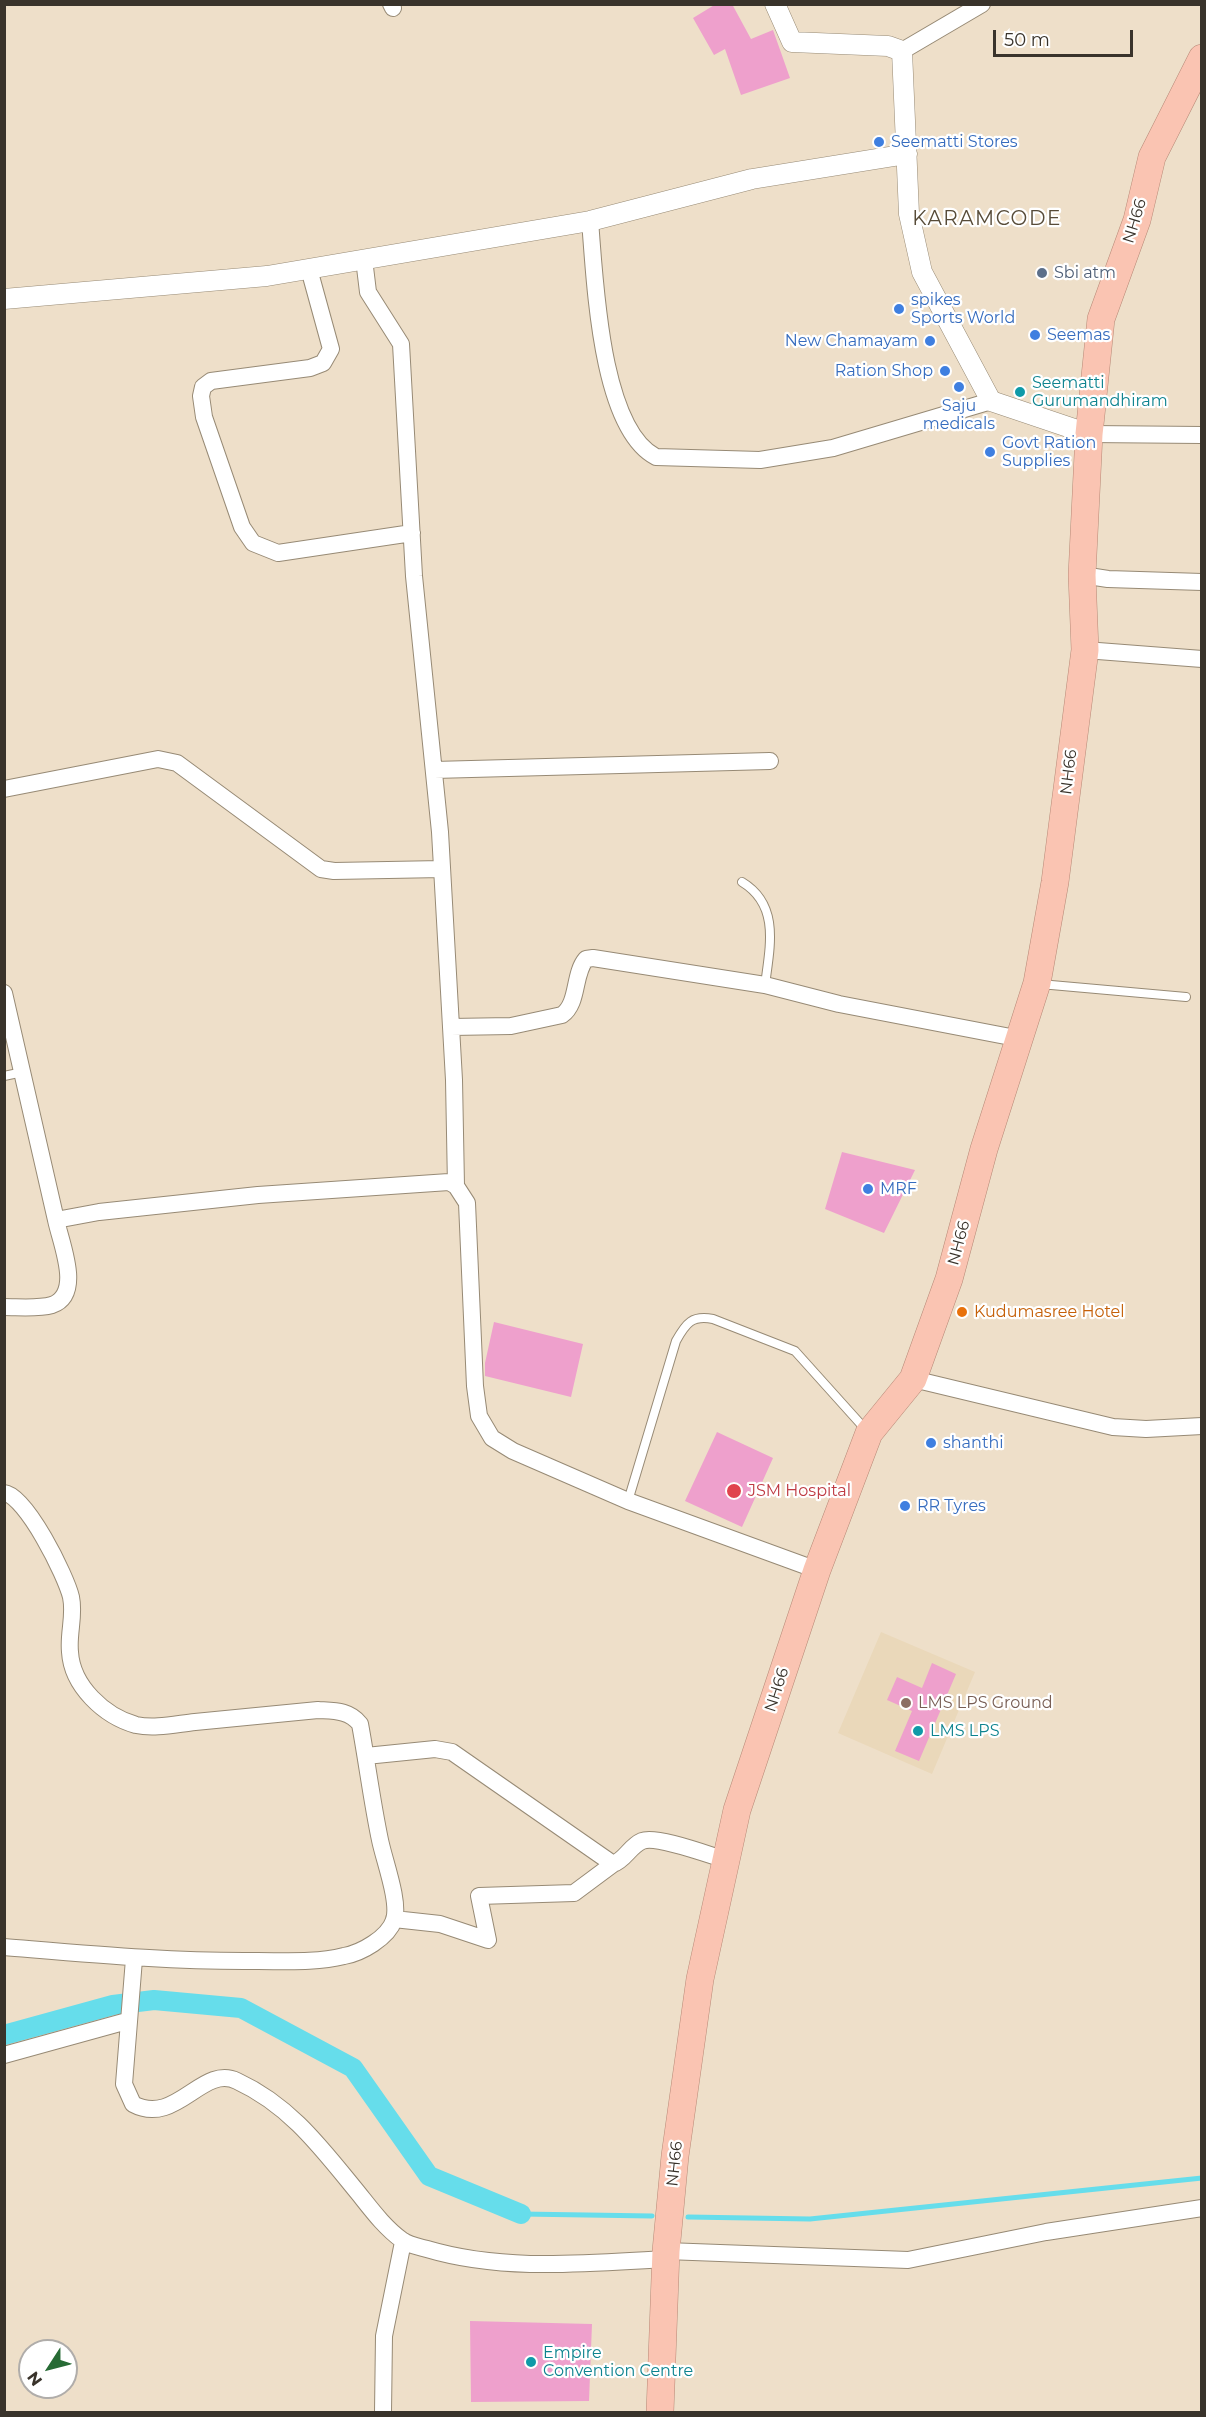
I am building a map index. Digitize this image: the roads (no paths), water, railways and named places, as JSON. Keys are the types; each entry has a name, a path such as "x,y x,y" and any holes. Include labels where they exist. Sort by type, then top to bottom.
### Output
{"highway":[{"name":"NH66","path":"660,2412 666,2255 675,2156 700,1979 737,1810 817,1570 869,1433 913,1379 949,1279 984,1149 1037,983 1055,882 1084,650 1082,575 1089,434 1101,319 1137,220 1152,157 1200,66"}],"street":[{"path":"775,4 792,42 888,46 902,51"},
{"path":"902,51 982,4"},
{"path":"902,51 909,214 922,272 991,401"},
{"path":"4,299 267,276 590,222 752,179 907,154"},
{"path":"590,222 595,284 606,363 620,408 630,430 643,450 656,457 760,460 833,448 991,401 1089,434 1202,435"},
{"path":"364,259 368,292 401,344 411,533 442,869 451,1027 456,1186 466,1203 469,1229 475,1386 479,1416 492,1438 513,1451 628,1501 817,1570"},
{"path":"309,269 331,349 323,363 310,368 211,381 203,387 201,396 204,417 242,527 253,543 278,553 411,533"},
{"path":"1082,575 1143,581 1202,582"},
{"path":"1084,650 1202,659"},
{"path":"4,789 158,759 177,763 321,869 334,871 442,869"},
{"path":"434,770 770,761"},
{"path":"451,1027 511,1026 562,1015 571,1003 580,965 586,959 592,958 765,985 839,1004 1021,1039"},
{"path":"4,993 69,1279 68,1292 61,1300 51,1305 4,1307"},
{"path":"56,1220 99,1212 258,1195 432,1182 449,1182 456,1186"},
{"path":"913,1379 1113,1427 1146,1429 1202,1426"},
{"path":"4,1492 10,1493 25,1509 61,1571 71,1597 73,1616 70,1653 74,1671 88,1694 116,1716 136,1724 150,1726 318,1710 342,1712 354,1716 360,1724 380,1840 393,1894 394,1919 386,1933 365,1949 346,1956 322,1960 213,1962 134,1959 4,1947"},
{"path":"366,1756 435,1749 452,1752 613,1864"},
{"path":"394,1919 440,1924 488,1940 479,1896 574,1893 613,1864 620,1862 635,1845 649,1839 726,1860"},
{"path":"134,1959 124,2084 134,2104 146,2109 161,2109 173,2106 206,2084 224,2078 234,2079 277,2103 306,2131 373,2211 403,2241 455,2257 562,2265 666,2255 908,2260 1046,2232 1202,2208"},
{"path":"4,2055 128,2017"},
{"path":"383,2412 384,2336 403,2241"}],"lane":[{"path":"742,882 762,898 770,926 765,985"},
{"path":"1037,983 1186,997"},
{"path":"4,1076 23,1072"},
{"path":"628,1501 676,1341 691,1320 700,1317 713,1318 795,1351 869,1433"}],"waterway":[{"path":"4,2035 113,2005 154,2000 241,2008 353,2068 429,2176 521,2214"},
{"path":"688,2217 810,2219 1202,2178"},
{"path":"521,2214 652,2216"}],"place":[{"name":"Seematti Stores","path":"879,142"},
{"name":"Sbi atm","path":"1042,273"},
{"name":"spikes Sports World","path":"899,309"},
{"name":"Seemas","path":"1035,335"},
{"name":"New Chamayam","path":"930,341"},
{"name":"Ration Shop","path":"945,371"},
{"name":"Saju medicals","path":"959,387"},
{"name":"Seematti Gurumandhiram","path":"1020,392"},
{"name":"Govt Ration Supplies","path":"990,452"},
{"name":"MRF","path":"868,1189"},
{"name":"Kudumasree Hotel","path":"962,1312"},
{"name":"shanthi","path":"931,1443"},
{"name":"JSM Hospital","path":"734,1491"},
{"name":"RR Tyres","path":"905,1506"},
{"name":"LMS LPS Ground","path":"906,1703"},
{"name":"LMS LPS","path":"918,1731"},
{"name":"Empire Convention Centre","path":"531,2362"}],"district":[{"name":"KARAMCODE","path":"987,219"}]}
